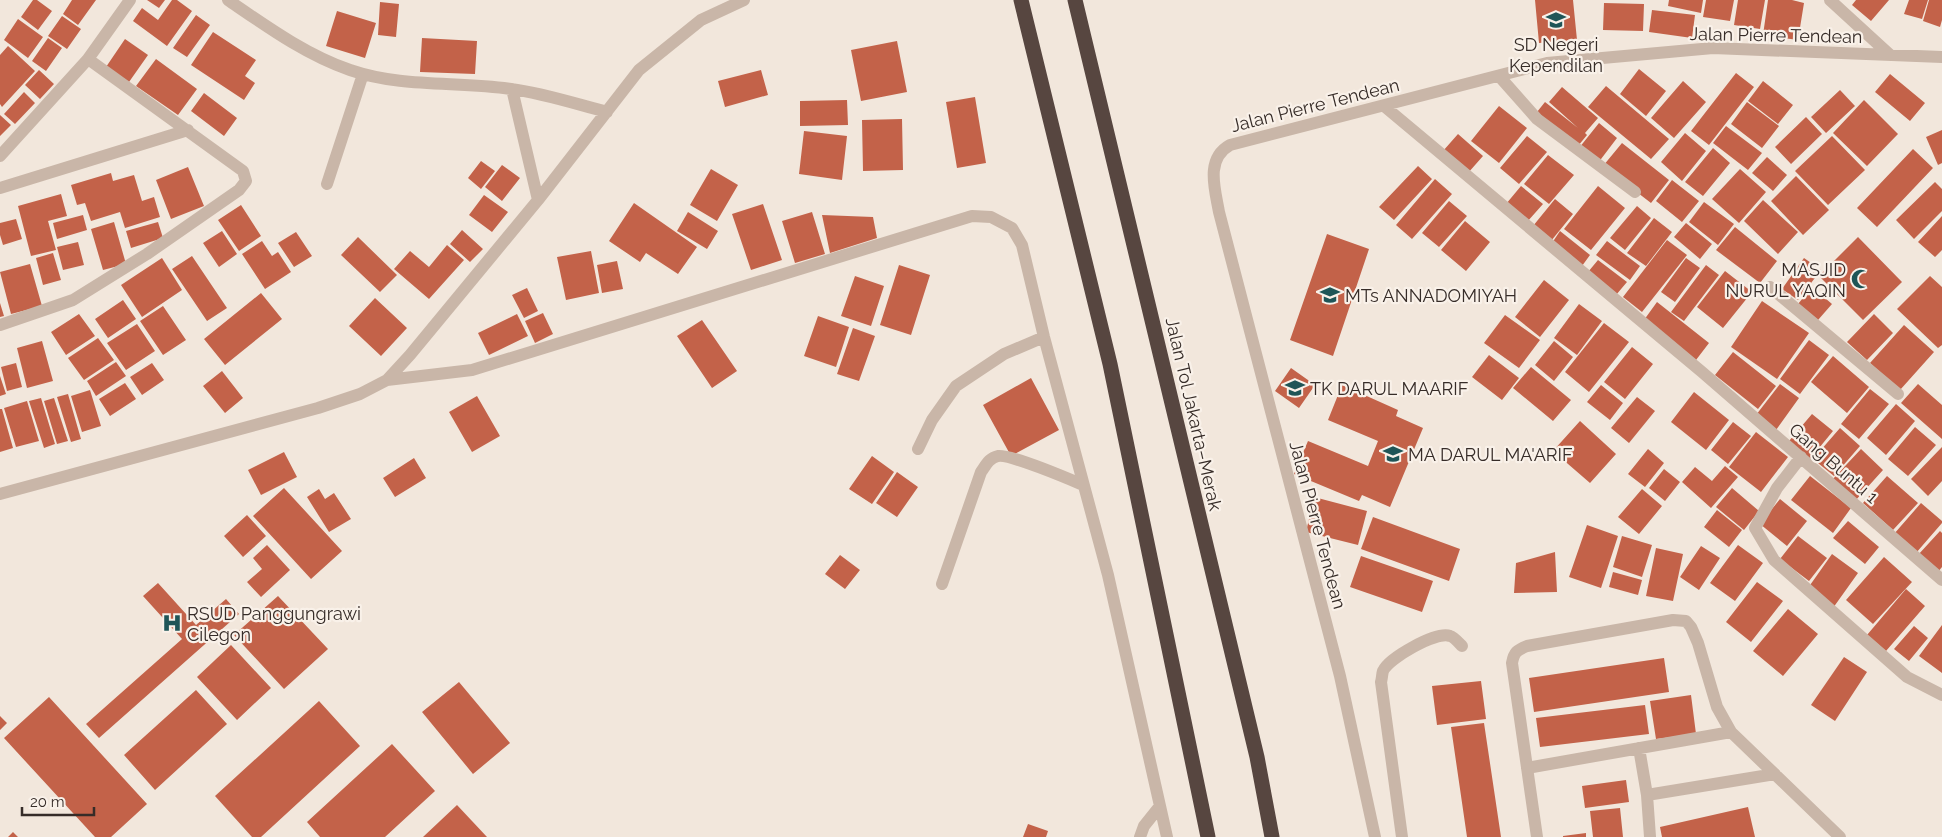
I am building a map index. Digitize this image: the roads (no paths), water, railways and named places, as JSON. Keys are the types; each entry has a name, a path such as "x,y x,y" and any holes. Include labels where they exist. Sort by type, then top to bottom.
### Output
{"highway":[{"path":"1021,0 1110,364 1208,837"},
{"name":"Jalan Tol Jakarta–Merak","path":"1075,0 1252,737 1272,837"}],"street":[{"path":"0,156 88,58 130,0"},
{"path":"228,0 273,30 348,70 388,80 512,89 607,112"},
{"path":"0,494 318,408 360,394 387,380 410,355 538,200 639,70 702,20 744,0"},
{"path":"1830,0 1890,55"},
{"name":"Jalan Pierre Tendean","path":"1375,837 1340,676 1219,212 1213,166 1222,149 1230,145 1547,63 1713,48 1942,57"},
{"path":"0,325 73,300 147,254 239,190 246,181 243,171 88,58"},
{"path":"327,184 363,74"},
{"path":"1499,76 1537,119 1635,192"},
{"path":"512,89 538,200"},
{"name":"Gang Buntu 1","path":"1384,106 1702,372 1942,580"},
{"path":"0,188 188,130"},
{"path":"387,380 472,370 972,216 991,217 1012,228 1022,245 1044,337 1108,575 1167,837"},
{"path":"1770,287 1898,394"},
{"path":"918,449 932,420 956,386 1004,354 1044,337"},
{"path":"942,584 981,472 990,460 999,456 1022,462 1083,485"},
{"path":"1801,457 1776,488 1755,528 1774,560 1908,677 1942,695"},
{"path":"1537,837 1512,664 1513,655 1517,650 1527,646 1673,620 1686,621 1691,627 1698,643 1717,707 1731,732 1840,837"},
{"path":"1402,837 1381,682 1384,670 1393,661 1425,641 1439,635 1451,636 1462,646"},
{"path":"1527,768 1731,732"},
{"path":"1640,748 1647,795 1650,837"},
{"path":"1647,795 1775,774"},
{"path":"1140,837 1144,826 1160,806"}],"place":[{"name":"SD Negeri Kependilan","path":"1556,20"},
{"name":"MASJID NURUL YAQIN","path":"1861,279"},
{"name":"MTs ANNADOMIYAH","path":"1330,295"},
{"name":"TK DARUL MAARIF","path":"1295,388"},
{"name":"MA DARUL MA'ARIF","path":"1393,454"},
{"name":"RSUD Panggungrawi Cilegon","path":"172,623"}]}
